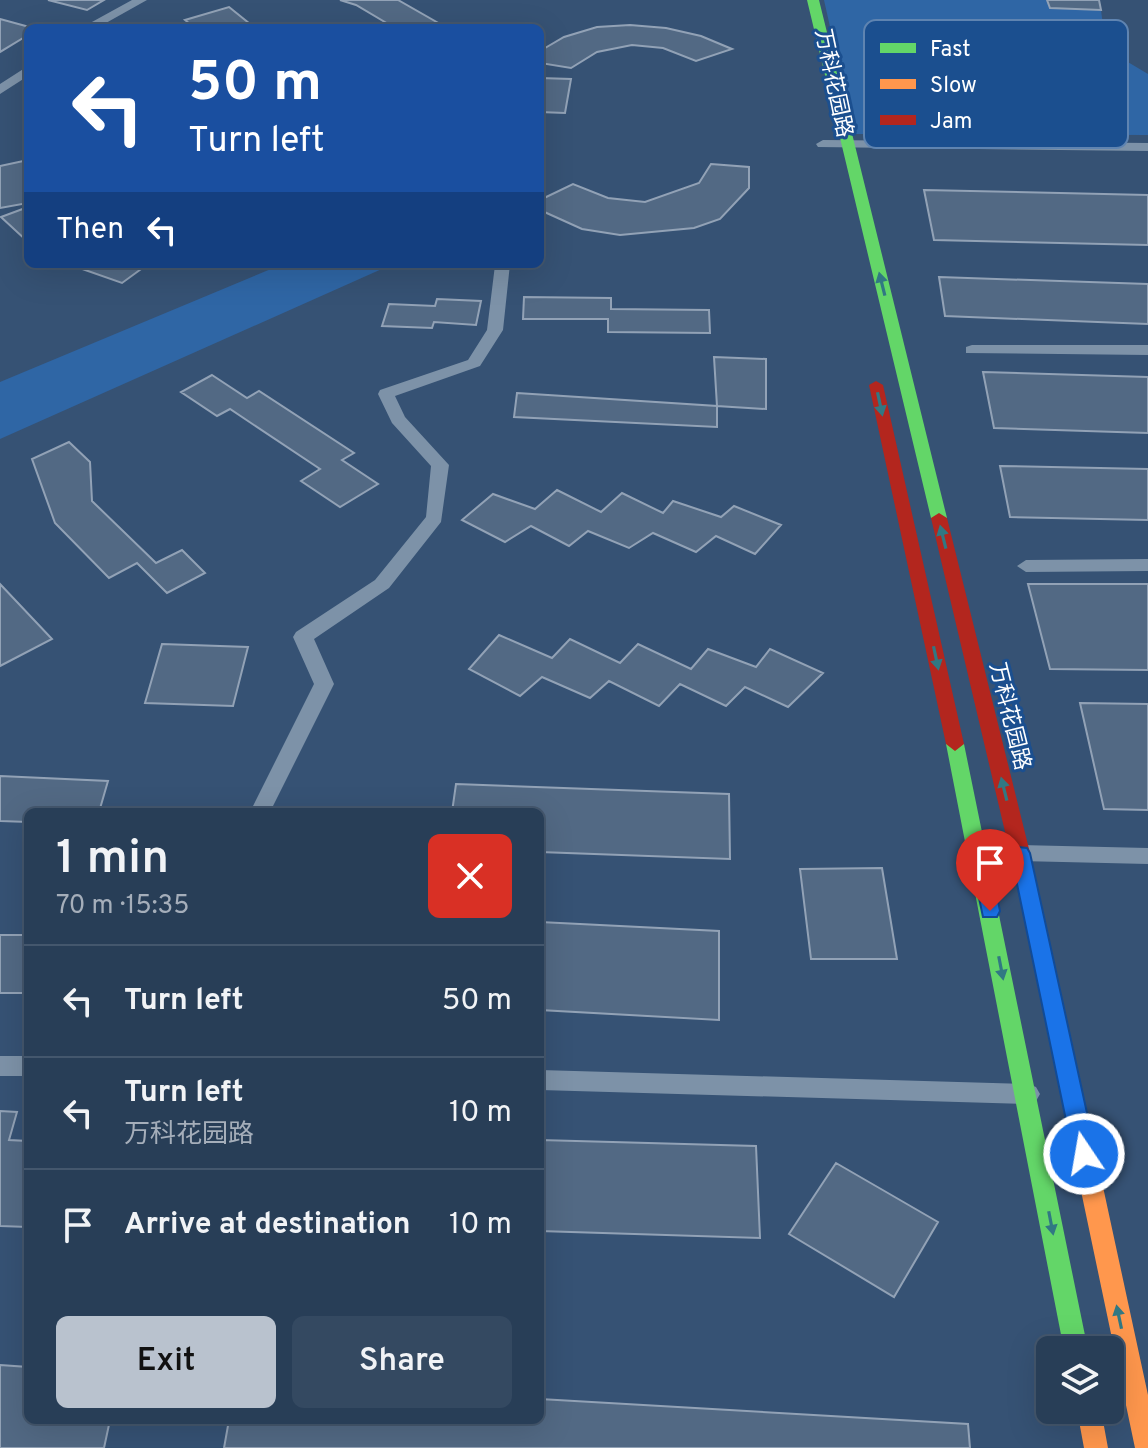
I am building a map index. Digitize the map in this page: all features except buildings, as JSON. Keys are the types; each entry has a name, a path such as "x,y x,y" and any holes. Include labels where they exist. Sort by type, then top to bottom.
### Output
{"street":[{"name":"万科花园路","path":"813,0 1020,853 1147,1448"},
{"path":"874,374 979,850 1073,1336"},
{"path":"1092,1424 1096,1448"}],"lane":[{"path":"95,24 141,0"},
{"path":"0,90 24,73"},
{"path":"823,144 864,144"},
{"path":"1128,147 1148,147"},
{"path":"262,808 324,684 303,637 382,584 435,518 440,465 398,419 386,394 474,363 495,330 503,268"},
{"path":"972,350 1148,350"},
{"path":"1026,566 1148,565"},
{"path":"979,850 1148,856"},
{"path":"0,1066 24,1066"},
{"path":"544,1080 1072,1095"}],"shaded area":[{"path":"824,0 1047,0 1051,8 1101,10 1102,20 864,20 864,134 854,134"},
{"path":"1128,62 1148,74 1148,135 1128,135"},
{"path":"273,268 384,268 0,439 0,382"}],"traffic: fast":[{"path":"813,0 939,518"},
{"path":"955,744 1073,1336"}],"traffic: slow":[{"path":"1062,1048 1147,1448"},
{"path":"1092,1424 1096,1448"}],"traffic: jam":[{"path":"876,385 955,744"},
{"path":"939,518 1020,853 1062,1048"}],"route":[{"path":"990,911 979,850 1020,853 1084,1154"}]}
